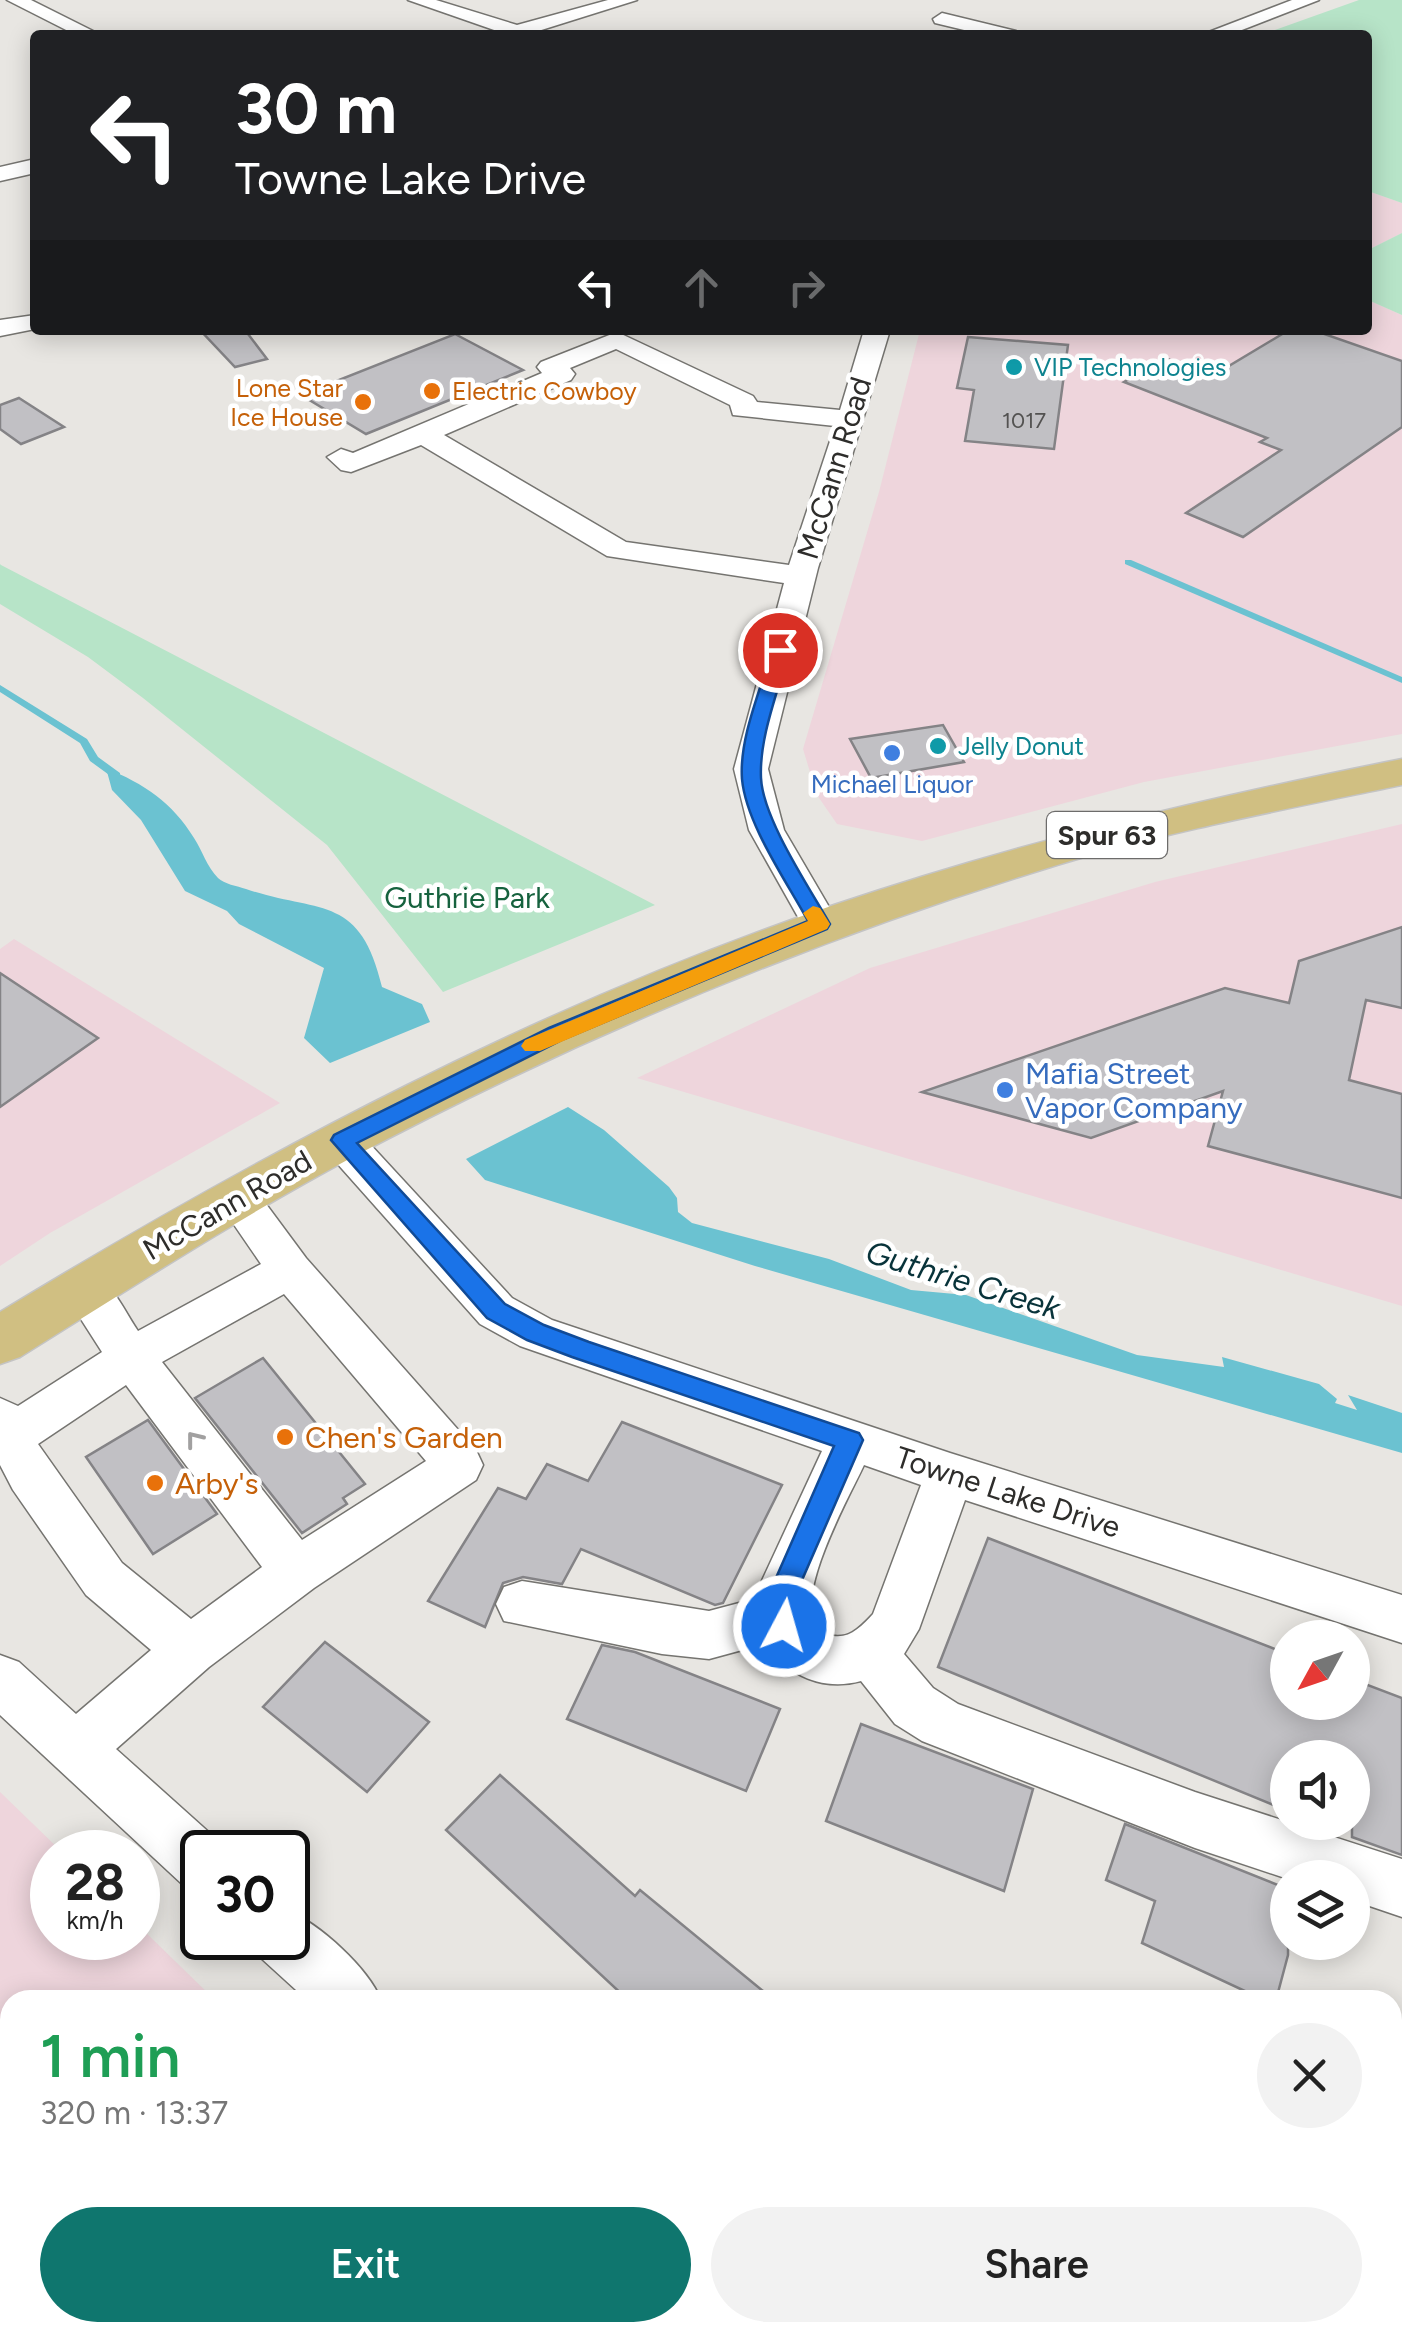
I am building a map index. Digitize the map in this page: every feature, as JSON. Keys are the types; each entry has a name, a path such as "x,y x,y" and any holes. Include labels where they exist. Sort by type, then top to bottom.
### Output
{"main road":[{"name":"Spur 63","path":"820,924 932,886 1104,836 1402,772"},
{"name":"McCann Road","path":"0,1340 237,1197 342,1140 556,1034 820,924"}],"street":[{"path":"16,0 81,30"},
{"path":"418,0 504,30"},
{"path":"529,30 628,0"},
{"path":"1225,30 1306,0"},
{"path":"942,19 987,30"},
{"path":"0,174 30,167"},
{"path":"0,328 30,323"},
{"name":"McCann Road","path":"820,924 771,837 752,782 753,754 801,576 876,335"},
{"path":"341,457 352,464 562,374 550,368 617,340 744,402 742,409 851,419"},
{"path":"422,434 618,550 801,576"},
{"name":"Towne Lake Drive","path":"342,1140 496,1311 536,1332 950,1474 1402,1618"},
{"path":"76,1749 190,1650 296,1572 460,1465 290,1270 237,1197"},
{"path":"190,1650 104,1579 30,1475 5,1427 290,1270"},
{"path":"82,1288 296,1572"},
{"path":"850,1440 786,1587 782,1616 784,1626 800,1648 842,1663 871,1654 893,1629 950,1474"},
{"path":"522,1604 709,1635 782,1616"},
{"path":"871,1654 914,1706 940,1723 1195,1820 1402,1888"},
{"path":"1,1683 180,1844"},
{"path":"306,1960 338,1990"}],"shaded area":[{"path":"1372,192 1402,203 1402,233 1372,248"},
{"path":"1372,302 1402,315 1402,734 1144,782 922,841 837,824 817,795 803,749 879,492 919,335 1372,335"},
{"path":"1402,824 1402,1306 637,1078 870,968 1155,882"},
{"path":"14,939 280,1103 50,1233 0,1266 0,949"},
{"path":"0,1792 39,1830 30,1830 30,1960 160,1960 160,1946 205,1990 0,1990"}],"green space":[{"path":"1359,0 1402,0 1402,203 1372,192 1372,30 1275,30"},
{"path":"1402,233 1402,315 1372,302 1372,248"},
{"name":"Guthrie Park","path":"0,564 655,905 443,992 327,845 88,657 0,604"}],"water":[{"path":"106,768 167,804 221,880 315,906 349,921 373,957 382,987 422,1004 430,1022 330,1063 304,1038 324,968 185,891 141,820 112,790"},
{"path":"568,1107 604,1130 669,1187 677,1198 678,1212 692,1223 829,1259 911,1290 966,1295 1137,1355 1224,1367 1222,1357 1319,1384 1337,1399 1335,1403 1357,1410 1348,1395 1402,1413 1402,1453 755,1266 485,1180 466,1159"}],"building":[{"path":"205,335 249,335 267,359 235,367"},
{"name":"Electric Cowboy","path":"452,335 523,370 366,434 301,395"},
{"path":"1281,335 1327,335 1402,361 1402,427 1243,537 1186,513 1281,450 1260,442 1267,438 1124,382 1165,358 1212,376"},
{"path":"968,337 1068,345 1054,449 965,441 974,390 957,388"},
{"path":"19,398 64,427 21,444 0,429 0,405"},
{"name":"Michael Liquor","path":"943,725 964,762 871,778 850,739"},
{"path":"1402,927 1402,1008 1366,1000 1349,1080 1402,1094 1402,1198 1208,1146 1223,1091 1091,1138 922,1092 1225,988 1289,1003 1299,961"},
{"path":"0,973 98,1038 0,1107"},
{"name":"Chen's Garden","path":"263,1358 365,1484 343,1498 347,1504 302,1533 195,1398"},
{"name":"Arby's","path":"148,1420 217,1514 153,1554 86,1457"},
{"path":"622,1422 782,1485 723,1603 715,1605 581,1549 562,1584 523,1577 503,1583 485,1627 428,1601 498,1488 526,1499 547,1464 588,1481"},
{"path":"988,1538 1270,1647 1270,1720 1370,1720 1370,1686 1402,1698 1402,1855 1360,1840 1370,1840 1370,1740 1270,1740 1270,1804 938,1667"},
{"path":"325,1642 429,1722 367,1792 263,1707"},
{"path":"602,1645 635,1652 780,1709 746,1791 567,1719"},
{"path":"861,1724 1033,1789 1004,1891 826,1821"},
{"path":"500,1775 635,1896 640,1890 762,1990 617,1990 446,1830"},
{"path":"1125,1824 1270,1882 1270,1960 1287,1960 1279,1990 1243,1990 1142,1943 1155,1901 1106,1880"}],"waterway":[{"path":"1128,562 1402,680"},
{"name":"Guthrie Creek","path":"0,688 84,741 94,759 116,775"}],"slow traffic":[{"path":"532,1046 702,970 820,924 813,913"}],"place":[{"name":"VIP Technologies","path":"1014,367"},
{"name":"Electric Cowboy","path":"432,391"},
{"name":"Lone Star Ice House","path":"363,402"},
{"name":"Jelly Donut","path":"938,746"},
{"name":"Michael Liquor","path":"892,753"},
{"name":"Mafia Street Vapor Company","path":"1005,1090"},
{"name":"Chen's Garden","path":"285,1437"},
{"name":"Arby's","path":"155,1483"}],"route":[{"path":"780,650 753,754 752,782 771,837 820,924 556,1034 342,1140 496,1311 581,1350 850,1440 786,1587 780,1608 784,1626"}]}
